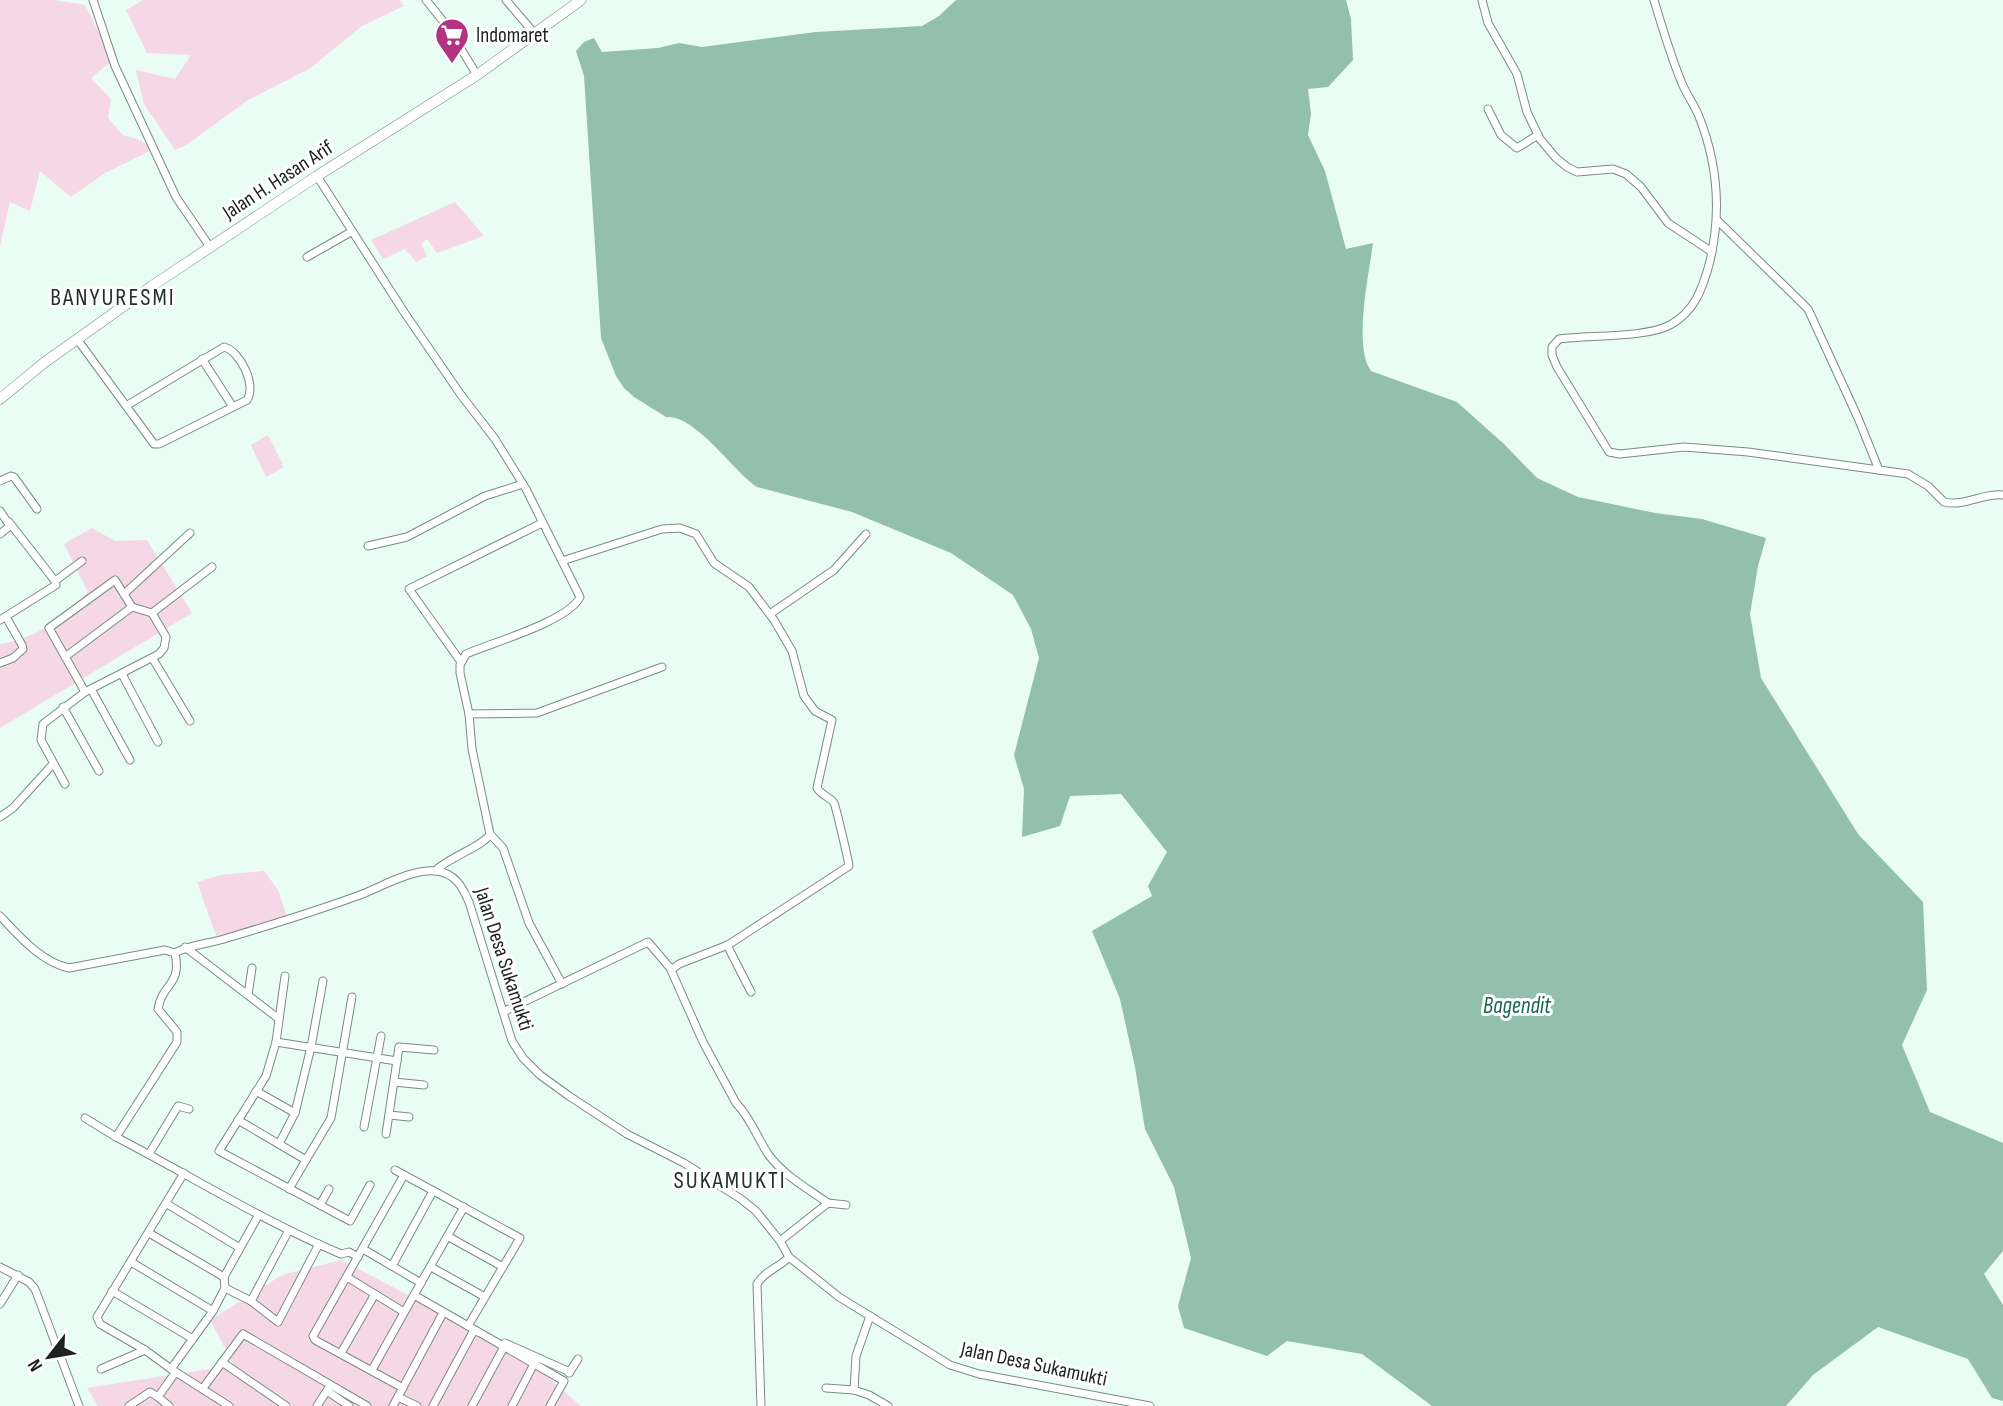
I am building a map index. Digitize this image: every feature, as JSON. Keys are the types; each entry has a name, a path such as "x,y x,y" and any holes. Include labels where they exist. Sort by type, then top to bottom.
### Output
{"main road":[{"name":"Jalan H. Hasan Arif","path":"0,399 77,339 210,247 477,75 558,17 574,2"}],"street":[{"path":"93,0 115,66 176,197 210,247"},
{"path":"426,0 447,26 477,75"},
{"path":"506,0 534,33"},
{"path":"1482,0 1488,23 1517,74 1527,112 1538,135 1556,158 1577,172 1613,169 1626,174 1641,187 1668,223 1712,252"},
{"path":"1654,0 1670,53 1682,85 1698,114 1716,168 1718,221 1702,290 1684,316 1668,326 1622,335 1559,339 1552,347 1557,367 1583,414 1609,452 1620,454 1684,447 1748,452 1909,474 1944,502 1957,504 1992,494 2003,495"},
{"path":"1488,109 1501,135 1516,147 1538,135"},
{"path":"317,176 461,395 495,439 523,484 579,597 577,603 554,619 466,654 461,662 460,673 471,749 490,834 503,848 529,923 562,984"},
{"path":"1718,221 1808,309 1879,470"},
{"path":"307,257 352,232"},
{"path":"77,339 155,444 247,400 251,394 251,386 236,354 226,347 127,406"},
{"path":"202,359 233,407"},
{"path":"0,481 14,477 37,509"},
{"path":"368,546 407,537 485,496 523,484"},
{"path":"0,511 55,581"},
{"path":"0,534 9,528 9,522"},
{"path":"461,662 409,589 542,523"},
{"path":"562,561 662,529 680,528 696,534 714,563 749,587 770,614 791,647 804,696 816,712 832,720 817,788 836,806 844,848 850,862 845,869 727,945 671,969"},
{"path":"124,594 190,533"},
{"path":"770,614 834,570 866,534"},
{"path":"0,663 13,658 23,649 3,618 54,588 55,581 82,561"},
{"path":"152,613 212,567"},
{"path":"65,783 41,740 43,724 88,691 153,659 164,648 166,637 152,613 132,607 115,580 49,628 65,657 88,691 130,760"},
{"path":"65,657 132,607"},
{"path":"153,659 190,721"},
{"path":"468,714 537,713 662,667"},
{"path":"122,674 158,742"},
{"path":"63,707 99,771"},
{"path":"0,817 13,808 53,764"},
{"path":"0,916 17,935 57,965 69,968 164,950 175,953 186,947 212,943 304,915 415,873 435,871 457,854 485,841 490,834"},
{"name":"Jalan Desa Sukamukti","path":"435,871 450,875 461,884 512,1041 523,1058 540,1075 626,1134 684,1163 741,1199 756,1211 789,1257 839,1297 950,1365 979,1374 1150,1406"},
{"path":"503,1012 648,942 671,969 710,1054 736,1103 743,1110 769,1155 792,1179 828,1203 846,1205"},
{"path":"727,945 751,992"},
{"path":"186,947 279,1019"},
{"path":"116,1137 177,1042 177,1032 158,1009 177,975 175,953"},
{"path":"248,995 251,968"},
{"path":"285,976 276,1042 266,1076 219,1151 350,1221 370,1185"},
{"path":"279,1144 295,1113 323,981"},
{"path":"289,1189 331,1118 352,997"},
{"path":"364,1127 381,1036"},
{"path":"276,1042 397,1061"},
{"path":"386,1135 399,1046 434,1050"},
{"path":"394,1082 424,1085"},
{"path":"256,1091 295,1113"},
{"path":"149,1154 178,1105 189,1109"},
{"path":"389,1115 410,1116"},
{"path":"85,1118 258,1216 341,1254 349,1252 358,1257"},
{"path":"238,1120 306,1160"},
{"path":"395,1170 520,1238 485,1297 433,1406"},
{"path":"184,1172 167,1204 98,1312 98,1321 229,1406"},
{"path":"403,1388 315,1340 313,1336 404,1175"},
{"path":"320,1205 329,1189"},
{"path":"392,1266 433,1191"},
{"path":"780,1241 828,1203"},
{"path":"167,1204 240,1248"},
{"path":"372,1370 464,1207"},
{"path":"158,1397 213,1311 225,1288 224,1277 258,1216"},
{"path":"251,1301 289,1230"},
{"path":"149,1233 224,1277"},
{"path":"449,1237 503,1267"},
{"path":"225,1288 251,1301 278,1322 319,1244"},
{"path":"363,1249 421,1283"},
{"path":"341,1254 344,1260 354,1265"},
{"path":"761,1406 757,1284 764,1273 780,1266 789,1257"},
{"path":"131,1262 213,1311"},
{"path":"0,1267 18,1275 35,1289 79,1406"},
{"path":"431,1267 485,1297"},
{"path":"0,1304 18,1275"},
{"path":"347,1277 404,1312"},
{"path":"112,1291 193,1339"},
{"path":"341,1353 375,1294"},
{"path":"414,1295 536,1361 564,1381"},
{"path":"393,1406 443,1313"},
{"path":"854,1390 856,1356 870,1315"},
{"path":"203,1388 243,1334 329,1388 365,1406"},
{"path":"472,1406 505,1345"},
{"path":"101,1369 145,1350"},
{"path":"550,1406 578,1359"},
{"path":"536,1361 570,1372"},
{"path":"512,1406 536,1361"},
{"path":"222,1362 286,1406"},
{"path":"317,1406 329,1388"},
{"path":"329,1388 349,1406"},
{"path":"826,1388 854,1390 888,1406"},
{"path":"129,1406 150,1392 169,1406"},
{"path":"398,1397 417,1406"}],"shaded area":[{"path":"0,0 54,0 85,5 113,60 91,78 111,99 108,118 123,135 137,139 154,149 105,173 71,197 40,171 30,211 10,202 0,246"},
{"path":"143,0 400,0 404,6 362,26 309,69 248,100 188,144 175,150 144,104 136,70 175,79 191,55 147,53 126,10"},
{"path":"455,202 484,236 437,253 427,239 421,244 427,256 416,262 405,249 383,259 371,240"},
{"path":"268,435 284,467 266,477 251,445"},
{"path":"92,528 115,541 147,540 192,613 0,728 0,644 38,632 68,611 88,592 64,544"},
{"path":"264,871 278,890 287,917 217,938 197,882 221,875"},
{"path":"341,1260 511,1345 581,1406 98,1406 87,1388 234,1365 210,1320 282,1275"}],"water":[{"name":"Bagendit","path":"956,0 1346,0 1351,19 1353,60 1328,87 1308,89 1311,114 1308,135 1325,171 1346,249 1373,243 1363,328 1363,345 1371,371 1457,402 1537,478 1578,497 1655,513 1702,519 1766,538 1750,614 1761,678 1858,834 1923,902 1927,990 1902,1045 1930,1112 2003,1143 2003,1251 1984,1274 2003,1305 2003,1401 1992,1398 1968,1359 1878,1327 1813,1375 1786,1406 1432,1406 1362,1354 1287,1341 1267,1356 1184,1328 1178,1306 1191,1258 1174,1187 1145,1129 1120,999 1092,931 1152,896 1148,886 1167,852 1121,794 1070,796 1060,826 1022,837 1024,789 1014,755 1039,658 1031,629 1013,595 951,553 852,512 757,487 689,425 666,417 624,388 616,376 601,338 584,76 576,51 584,42 594,38 602,52 658,48 679,43 702,47 816,32 922,26 939,16"}],"place":[{"name":"Indomaret","path":"452,65"}],"district":[{"name":"BANYURESMI","path":"113,297"},
{"name":"SUKAMUKTI","path":"730,1180"}]}
